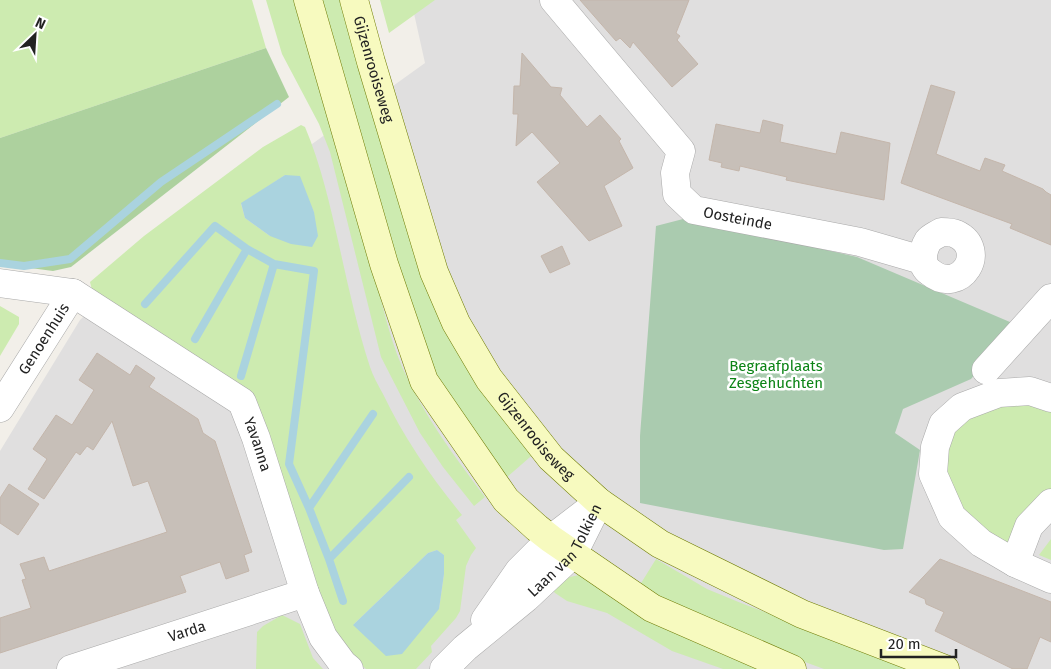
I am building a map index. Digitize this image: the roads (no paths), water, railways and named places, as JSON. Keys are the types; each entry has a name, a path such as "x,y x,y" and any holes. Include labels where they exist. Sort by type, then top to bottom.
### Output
{"main road":[{"path":"308,0 384,264 424,381 506,500 537,528 562,547 652,608 792,669"},
{"name":"Gijzenrooiseweg","path":"354,0 434,272 456,323 489,379 551,458 599,502 660,544 802,614 945,669"}],"street":[{"name":"Oosteinde","path":"554,0 681,151 675,173 677,194 694,210 860,242 922,260"},
{"path":"0,284 73,293"},
{"name":"Genoenhuis","path":"0,408 73,293"},
{"name":"Yavanna","path":"73,293 242,402 256,438 305,593 323,637 343,664 349,669"},
{"path":"986,370 1051,298"},
{"path":"1051,398 1030,391 998,393 962,407 943,424 935,447 933,474 952,517 981,543 1015,563 1051,579"},
{"name":"Laan van Tolkien","path":"444,669 465,648 526,598 562,547 599,502"},
{"path":"1015,563 1029,526 1051,503"},
{"name":"Varda","path":"71,669 305,593"}],"water":[{"path":"285,175 300,176 314,212 318,236 312,247 291,244 270,236 245,218 241,203"},
{"path":"437,550 444,555 444,574 439,609 402,654 386,656 353,625 428,553"}],"waterway":[{"path":"0,263 24,266 70,259 161,182 277,104"},
{"path":"145,304 215,226 247,249"},
{"path":"195,339 247,249 274,264"},
{"path":"241,376 274,264 314,271 289,464 309,508"},
{"path":"329,559 309,508 373,414"},
{"path":"343,601 329,559 409,477"}],"park label":[{"name":"Begraafplaats Zesgehuchten","path":"776,374"}]}
